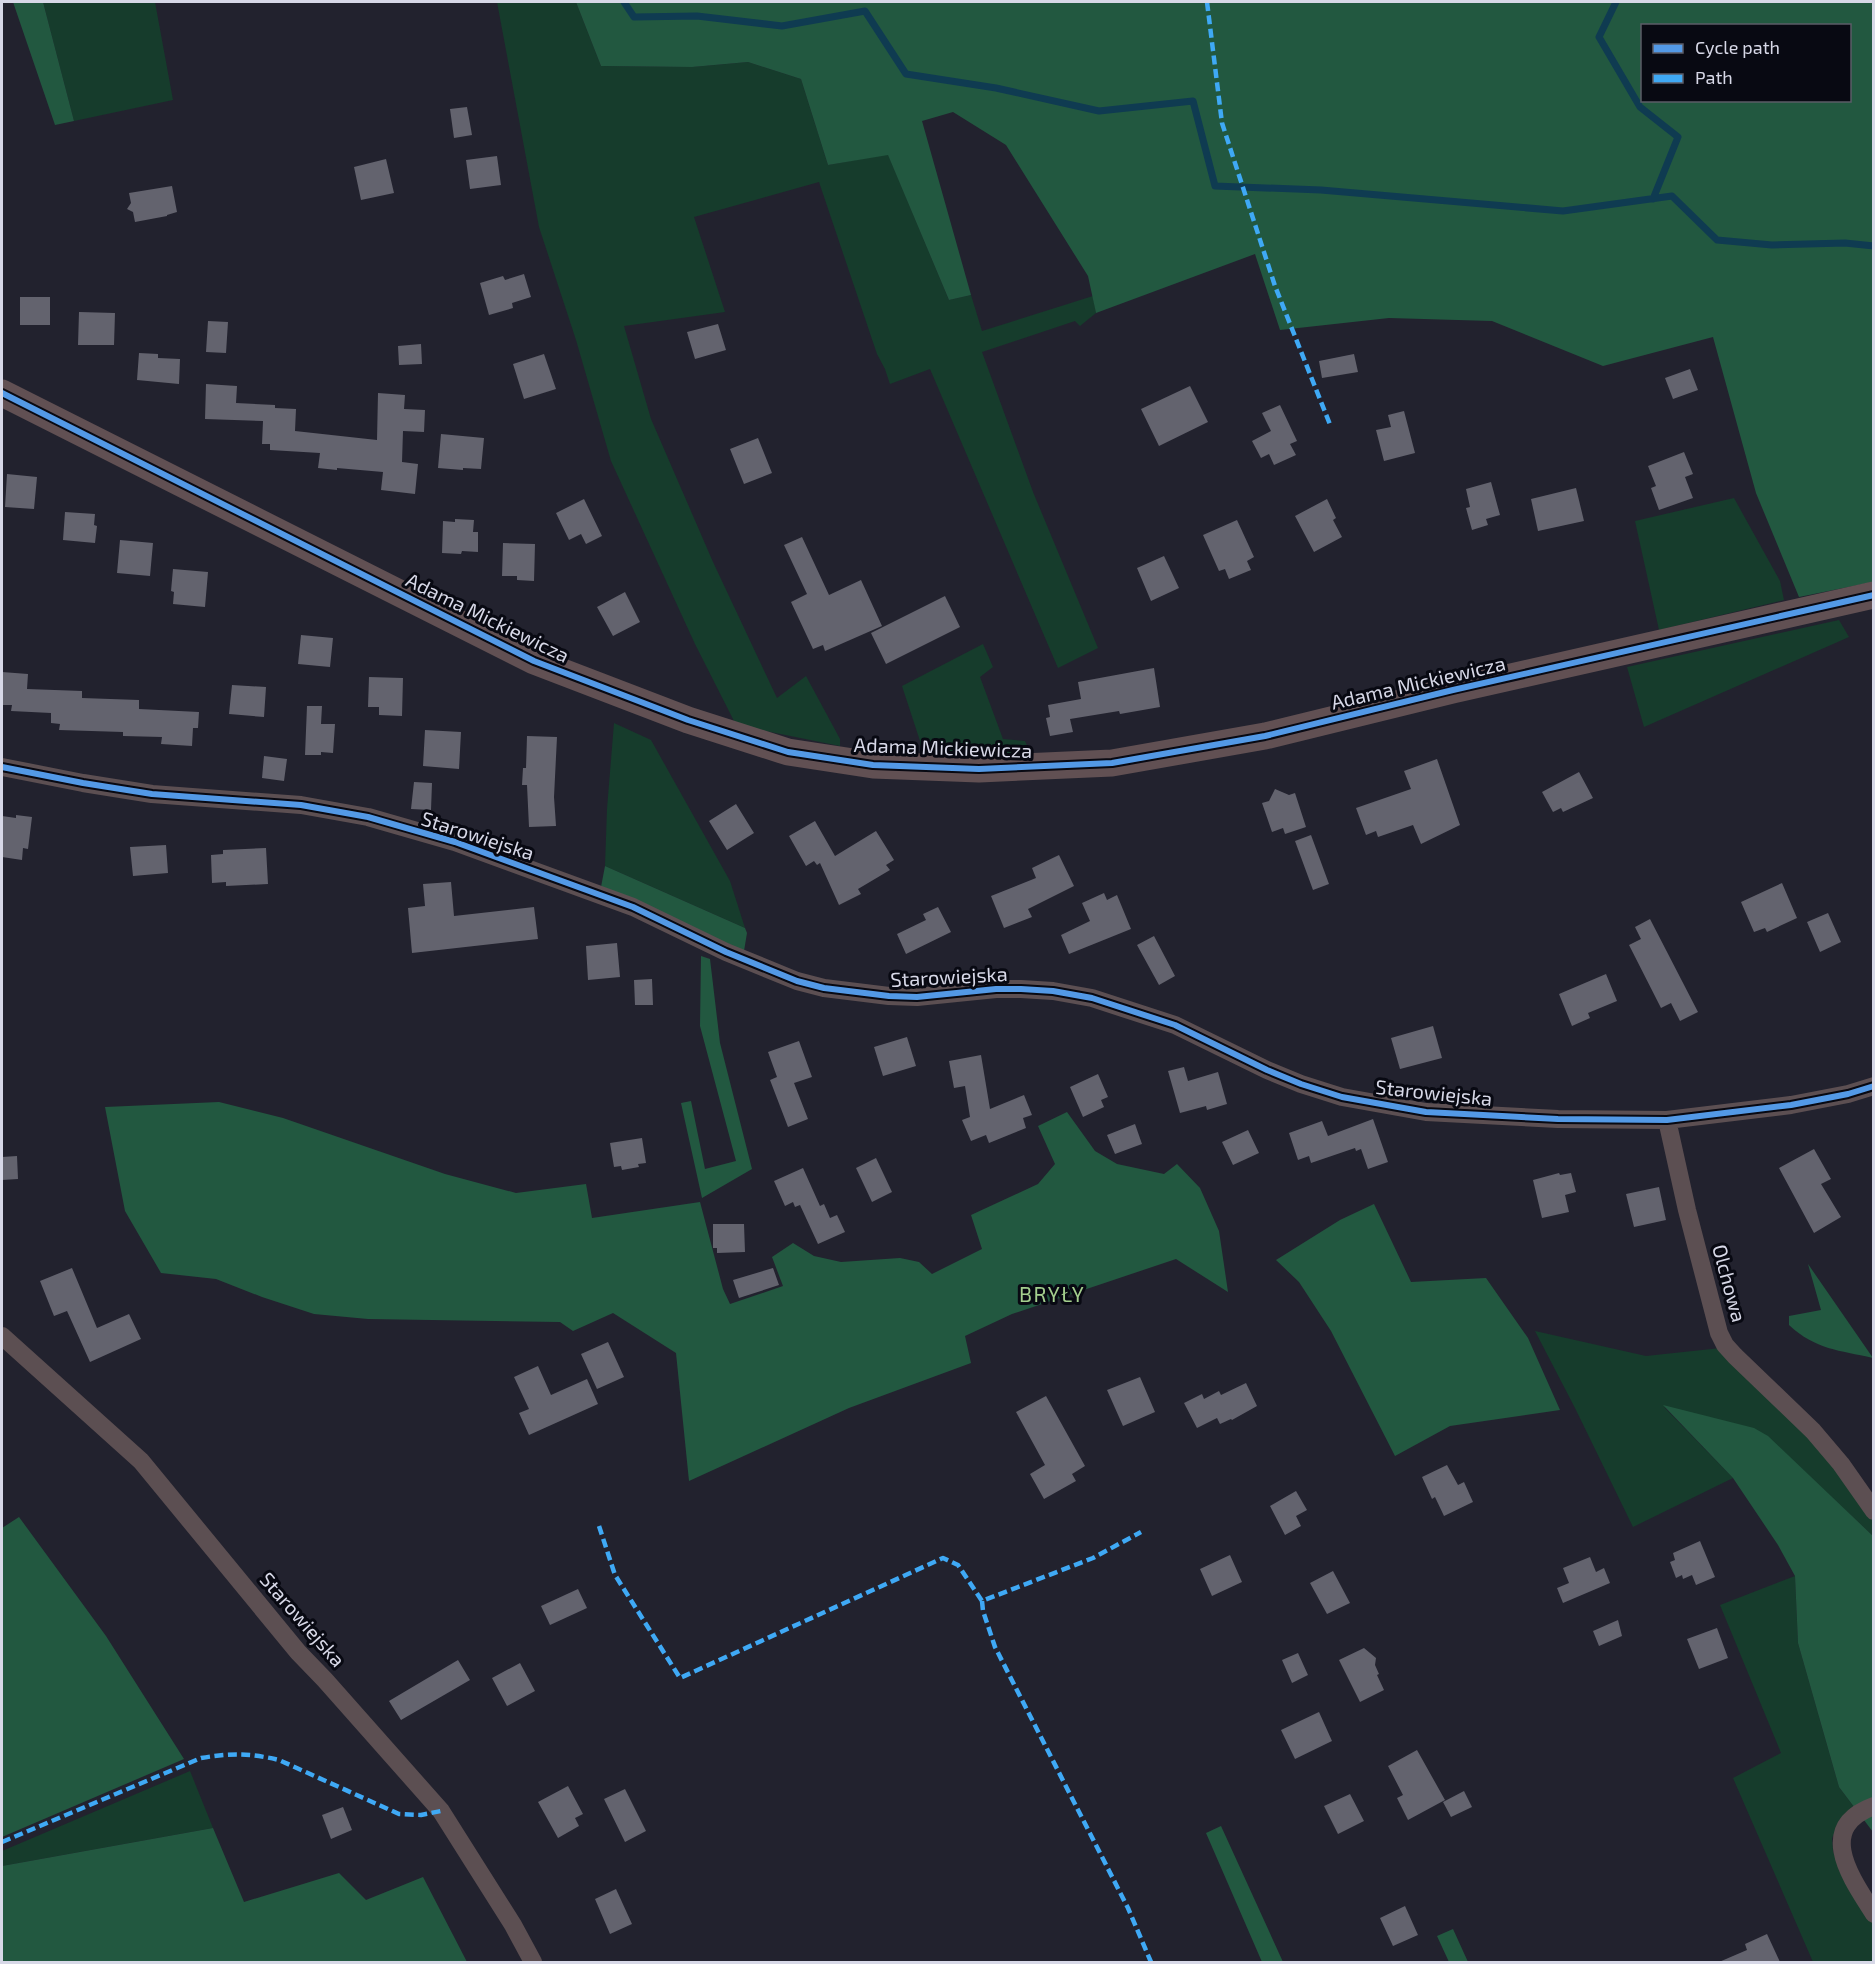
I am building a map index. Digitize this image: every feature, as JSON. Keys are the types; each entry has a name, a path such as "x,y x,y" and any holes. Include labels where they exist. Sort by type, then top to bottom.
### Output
{"street":[{"name":"Adama Mickiewicza","path":"2,393 534,661 688,720 788,752 873,765 979,769 1112,763 1257,737 1453,690 1874,595"},
{"name":"Starowiejska","path":"2,766 134,791 301,805 368,817 455,842 622,903 743,959 797,981 824,988 889,996 917,997 996,989 1082,996 1175,1025 1267,1070 1342,1098 1426,1112 1558,1119 1667,1120 1791,1105 1848,1094 1874,1086"},
{"name":"Olchowa","path":"1667,1120 1687,1210 1719,1333 1725,1345 1813,1431 1841,1464 1874,1511"},
{"name":"Starowiejska","path":"2,1336 141,1461 298,1652 441,1811 513,1924 533,1962"},
{"path":"1874,1806 1862,1810 1847,1824 1841,1837 1840,1849 1847,1867 1874,1914"}],"green space":[{"path":"13,2 43,2 74,121 55,125"},
{"path":"43,2 155,2 173,100 74,121"},
{"path":"497,2 576,2 601,66 692,67 748,62 801,79 828,165 888,154 949,300 971,295 982,331 1093,296 1096,313 1080,326 1075,321 982,352 1033,492 1098,648 1058,668 930,369 890,384 877,354 819,182 694,217 725,312 624,326 651,419 713,562 777,698 806,676 840,739 840,746 751,728 734,721 695,644 611,461 576,340 539,227"},
{"path":"576,2 1873,2 1873,582 1799,597 1756,493 1713,337 1603,366 1492,321 1389,318 1280,330 1255,254 1096,313 1088,276 1006,145 953,112 922,121 971,295 949,300 888,155 828,165 801,79 748,62 692,67 601,66"},
{"path":"1734,498 1780,581 1784,600 1659,630 1635,521"},
{"path":"1839,620 1849,637 1644,727 1627,667"},
{"path":"983,644 993,667 980,677 1003,739 1025,741 1028,748 1023,757 926,756 920,745 902,686"},
{"path":"614,723 651,740 730,881 745,928 605,866"},
{"path":"605,866 745,928 747,933 744,951 601,887"},
{"path":"701,956 710,959 720,1043 752,1169 702,1198 681,1103 691,1101 705,1169 736,1161 700,1026"},
{"path":"219,1102 283,1118 445,1174 516,1193 586,1184 592,1218 700,1202 723,1289 730,1304 783,1286 772,1257 793,1243 814,1256 841,1262 900,1258 919,1262 932,1274 982,1249 971,1215 1038,1184 1055,1164 1038,1126 1067,1112 1095,1151 1117,1164 1164,1174 1177,1164 1200,1188 1219,1231 1228,1292 1176,1259 1012,1314 965,1336 971,1363 849,1408 689,1481 676,1353 613,1313 573,1331 560,1322 368,1319 314,1314 216,1279 161,1273 125,1211 105,1107"},
{"path":"1374,1204 1411,1282 1486,1278 1528,1338 1560,1410 1450,1426 1395,1456 1331,1331 1299,1282 1276,1260 1340,1220"},
{"path":"1808,1264 1873,1358 1818,1344 1789,1325 1789,1316 1821,1310"},
{"path":"1535,1331 1646,1356 1721,1348 1806,1431 1873,1518 1873,1536 1788,1456 1664,1407 1733,1478 1633,1527"},
{"path":"1663,1405 1754,1428 1768,1436 1873,1536 1873,1832 1839,1787 1798,1643 1795,1576 1778,1545 1733,1478"},
{"path":"19,1517 106,1636 184,1759 2,1837 2,1528"},
{"path":"1795,1576 1798,1643 1839,1787 1854,1807 1839,1823 1832,1838 1833,1851 1839,1868 1873,1924 1873,1962 1813,1962 1733,1778 1781,1753 1720,1605"},
{"path":"190,1771 213,1828 2,1866 2,1851"},
{"path":"1221,1826 1283,1962 1262,1962 1206,1833"},
{"path":"213,1828 244,1902 339,1873 366,1900 423,1877 467,1962 2,1962 2,1866"},
{"path":"1453,1929 1468,1962 1449,1962 1437,1936"}],"building":[{"path":"467,107 472,135 454,138 450,109"},
{"path":"497,156 501,185 470,189 466,160"},
{"path":"386,159 394,193 361,200 354,167"},
{"path":"172,186 177,212 135,222 133,212 127,209 131,203 129,193"},
{"path":"524,274 531,297 512,303 513,308 489,315 480,283 503,276 505,280"},
{"path":"20,297 50,297 50,325 20,325"},
{"path":"79,312 115,313 114,345 78,345"},
{"path":"208,321 228,322 226,353 206,352"},
{"path":"718,324 726,350 695,359 687,332"},
{"path":"421,344 422,364 399,365 398,346"},
{"path":"139,353 158,354 158,358 180,359 179,384 137,380"},
{"path":"544,354 556,389 524,399 513,364"},
{"path":"1354,354 1358,372 1322,378 1319,361"},
{"path":"1690,369 1698,390 1673,399 1665,378"},
{"path":"206,384 237,386 236,403 275,405 275,408 296,409 295,431 377,440 378,393 405,395 404,409 425,410 424,432 403,431 402,462 418,464 415,494 381,490 383,472 318,468 320,453 270,450 270,444 262,444 263,421 205,419"},
{"path":"1190,386 1208,422 1159,446 1141,409"},
{"path":"1280,405 1297,441 1290,444 1296,455 1274,465 1269,454 1261,458 1252,441 1271,431 1262,413"},
{"path":"1404,411 1415,453 1384,461 1376,430 1391,427 1388,415"},
{"path":"441,434 484,438 481,469 438,468"},
{"path":"758,438 772,473 744,484 730,449"},
{"path":"1684,452 1693,474 1685,477 1693,498 1659,510 1651,488 1656,486 1648,466"},
{"path":"7,474 37,477 34,509 5,507"},
{"path":"1491,482 1500,515 1486,519 1488,525 1472,530 1466,508 1470,507 1466,489"},
{"path":"1576,488 1584,521 1538,531 1531,499"},
{"path":"584,499 602,536 586,544 581,534 569,540 556,513"},
{"path":"1327,499 1336,518 1333,520 1342,537 1314,552 1295,516"},
{"path":"65,512 95,514 94,525 97,526 95,543 63,540"},
{"path":"455,519 474,520 473,532 478,532 478,552 442,553 443,521 455,522"},
{"path":"1237,520 1254,557 1247,561 1251,570 1229,579 1225,569 1219,571 1203,535"},
{"path":"802,537 829,595 861,580 882,626 825,651 823,645 813,649 791,602 807,594 784,545"},
{"path":"120,540 153,543 150,576 117,573"},
{"path":"503,543 535,544 534,581 517,580 517,576 502,576"},
{"path":"1164,556 1179,588 1151,601 1137,568"},
{"path":"173,569 208,572 205,607 173,604 174,592 171,591"},
{"path":"625,592 640,622 613,636 597,607"},
{"path":"945,596 960,627 886,664 871,633"},
{"path":"301,635 333,638 330,667 298,664"},
{"path":"1154,668 1160,707 1070,719 1073,732 1050,736 1046,718 1050,717 1048,705 1081,699 1078,682"},
{"path":"2,672 28,674 27,689 82,691 82,698 139,700 139,709 199,712 198,728 193,728 192,746 161,744 162,737 123,736 123,732 59,730 60,724 51,723 51,713 11,711 12,705 2,705"},
{"path":"369,677 403,678 402,716 379,715 379,707 368,707"},
{"path":"232,685 266,687 264,717 229,714"},
{"path":"307,706 322,706 321,724 335,724 333,753 321,752 321,755 305,755"},
{"path":"425,730 461,732 459,769 423,766"},
{"path":"527,736 557,737 554,797 556,826 529,827 527,785 522,785 523,768 526,768"},
{"path":"264,756 287,759 284,781 262,778"},
{"path":"1437,759 1460,825 1421,844 1413,825 1378,837 1376,831 1366,835 1356,808 1411,789 1404,771"},
{"path":"1579,772 1593,798 1563,812 1561,808 1553,812 1542,792"},
{"path":"414,782 432,783 431,810 411,809"},
{"path":"1275,789 1289,795 1295,793 1306,827 1285,834 1283,828 1272,832 1262,803 1269,801"},
{"path":"736,804 754,833 727,850 709,821"},
{"path":"16,815 32,817 28,849 23,848 22,860 2,857 2,816 16,818"},
{"path":"815,821 835,856 876,831 894,860 886,865 890,870 858,889 861,894 839,905 820,863 817,865 814,861 806,866 789,836"},
{"path":"1311,835 1329,884 1313,890 1295,841"},
{"path":"166,845 168,873 133,876 130,847"},
{"path":"266,848 268,884 226,886 226,882 212,883 211,855 223,854 223,850"},
{"path":"1059,855 1074,886 1028,909 1032,917 1004,928 991,896 1036,878 1032,868"},
{"path":"451,882 454,916 534,907 538,939 412,953 408,908 425,906 423,884"},
{"path":"1782,883 1797,918 1767,932 1765,928 1754,932 1741,902"},
{"path":"1104,893 1107,900 1117,895 1131,929 1069,954 1061,935 1090,921 1082,903"},
{"path":"938,907 951,932 906,954 897,934 926,920 923,914"},
{"path":"1828,913 1841,942 1820,952 1807,922"},
{"path":"1650,919 1698,1012 1680,1021 1671,1003 1661,1008 1629,945 1641,939 1635,927"},
{"path":"1154,936 1175,976 1159,985 1137,945"},
{"path":"617,943 620,977 588,980 586,946"},
{"path":"1606,974 1617,1001 1588,1013 1590,1018 1572,1026 1559,994"},
{"path":"652,979 653,1005 635,1005 634,980"},
{"path":"1433,1026 1442,1058 1400,1069 1391,1038"},
{"path":"907,1037 916,1066 883,1076 874,1047"},
{"path":"799,1041 812,1077 794,1083 808,1119 788,1127 770,1080 777,1077 768,1052"},
{"path":"981,1055 990,1109 1024,1095 1032,1115 1023,1118 1026,1128 989,1143 986,1135 971,1141 962,1120 970,1117 965,1086 954,1088 949,1061"},
{"path":"1184,1067 1188,1081 1218,1072 1227,1104 1207,1110 1206,1106 1180,1113 1168,1071"},
{"path":"1098,1074 1108,1097 1101,1100 1104,1107 1083,1117 1070,1087"},
{"path":"1373,1119 1388,1162 1368,1169 1361,1149 1356,1151 1355,1148 1311,1163 1309,1156 1298,1160 1289,1133 1322,1121 1328,1136"},
{"path":"1135,1124 1142,1144 1115,1154 1107,1135"},
{"path":"1248,1130 1259,1153 1233,1165 1222,1142"},
{"path":"642,1138 646,1163 638,1164 639,1167 622,1170 621,1166 614,1167 610,1143"},
{"path":"1814,1149 1831,1179 1821,1184 1841,1217 1814,1233 1779,1168"},
{"path":"17,1156 18,1179 2,1180 2,1157"},
{"path":"876,1158 892,1192 872,1202 856,1168"},
{"path":"803,1168 820,1206 824,1204 830,1218 837,1215 845,1232 818,1244 800,1205 795,1207 793,1202 785,1206 774,1181"},
{"path":"1559,1173 1560,1175 1571,1173 1576,1192 1565,1195 1569,1212 1542,1218 1533,1180"},
{"path":"1659,1187 1666,1220 1634,1227 1626,1194"},
{"path":"713,1224 744,1224 745,1252 717,1253 717,1248 713,1248"},
{"path":"72,1268 97,1328 129,1314 141,1339 90,1362 67,1311 54,1316 40,1281"},
{"path":"773,1268 779,1285 739,1298 733,1280"},
{"path":"608,1342 624,1377 597,1389 581,1354"},
{"path":"538,1366 551,1395 587,1379 598,1404 529,1435 519,1413 529,1409 514,1377"},
{"path":"1140,1377 1155,1412 1123,1426 1107,1390"},
{"path":"1246,1383 1257,1406 1232,1420 1220,1424 1217,1418 1197,1428 1184,1403 1202,1394 1204,1399 1219,1391 1221,1395"},
{"path":"1046,1396 1085,1466 1072,1474 1076,1481 1044,1499 1030,1474 1045,1465 1016,1412"},
{"path":"1447,1465 1458,1485 1464,1482 1473,1502 1444,1516 1435,1497 1432,1499 1422,1477"},
{"path":"1296,1491 1307,1510 1296,1516 1301,1526 1285,1535 1270,1506"},
{"path":"1700,1541 1715,1577 1696,1585 1692,1575 1683,1579 1682,1575 1676,1578 1670,1562 1675,1560 1673,1553"},
{"path":"1230,1555 1242,1582 1212,1596 1200,1569"},
{"path":"1590,1557 1596,1572 1604,1568 1610,1583 1563,1603 1557,1588 1569,1583 1563,1568"},
{"path":"1333,1571 1350,1603 1327,1614 1310,1583"},
{"path":"578,1589 587,1608 550,1625 541,1606"},
{"path":"1618,1620 1622,1636 1599,1646 1593,1631"},
{"path":"1717,1628 1728,1658 1699,1669 1687,1639"},
{"path":"1364,1648 1376,1658 1375,1665 1379,1674 1377,1675 1384,1690 1360,1702 1339,1660"},
{"path":"1298,1653 1308,1675 1292,1683 1282,1660"},
{"path":"458,1660 470,1680 401,1720 389,1701"},
{"path":"520,1663 535,1691 507,1706 492,1678"},
{"path":"1319,1712 1332,1741 1295,1759 1281,1730"},
{"path":"1417,1750 1445,1800 1408,1820 1397,1798 1403,1795 1388,1766"},
{"path":"568,1786 583,1814 575,1818 579,1826 558,1838 538,1802"},
{"path":"625,1789 646,1831 625,1842 604,1799"},
{"path":"1464,1791 1472,1807 1451,1817 1443,1802"},
{"path":"1350,1794 1364,1821 1338,1834 1324,1806"},
{"path":"343,1807 352,1830 331,1839 322,1815"},
{"path":"616,1889 632,1924 610,1934 595,1899"},
{"path":"1405,1906 1418,1935 1393,1946 1380,1918"},
{"path":"1767,1934 1780,1962 1719,1962 1747,1950 1745,1944"}],"waterway":[{"path":"624,2 634,17 697,16 782,26 865,11 906,74 996,88 1099,111 1193,101 1215,186 1321,190 1563,211 1672,196 1717,240 1772,245 1845,243 1874,246"},
{"path":"1616,2 1599,37 1640,107 1678,137 1653,199"}],"marked path":[{"path":"1207,2 1222,123 1275,286 1331,427"},
{"path":"599,1526 615,1575 680,1678 943,1558 958,1565 982,1601 1093,1558 1141,1532"},
{"path":"982,1601 995,1647 1128,1908 1151,1962"},
{"path":"2,1842 201,1758 222,1755 240,1754 279,1760 399,1814 421,1815 441,1811"}],"cycle path":[{"path":"2,393 534,661 688,720 788,752 873,765 979,769 1112,763 1265,736 1453,690 1874,595"},
{"path":"2,767 152,794 301,805 368,817 455,842 633,907 726,952 797,981 824,988 889,996 917,997 996,989 1021,989 1053,991 1092,998 1175,1025 1301,1084 1342,1097 1426,1112 1558,1119 1667,1120 1791,1105 1848,1094 1874,1086"}],"district":[{"name":"BRYŁY","path":"1052,1293"}]}
